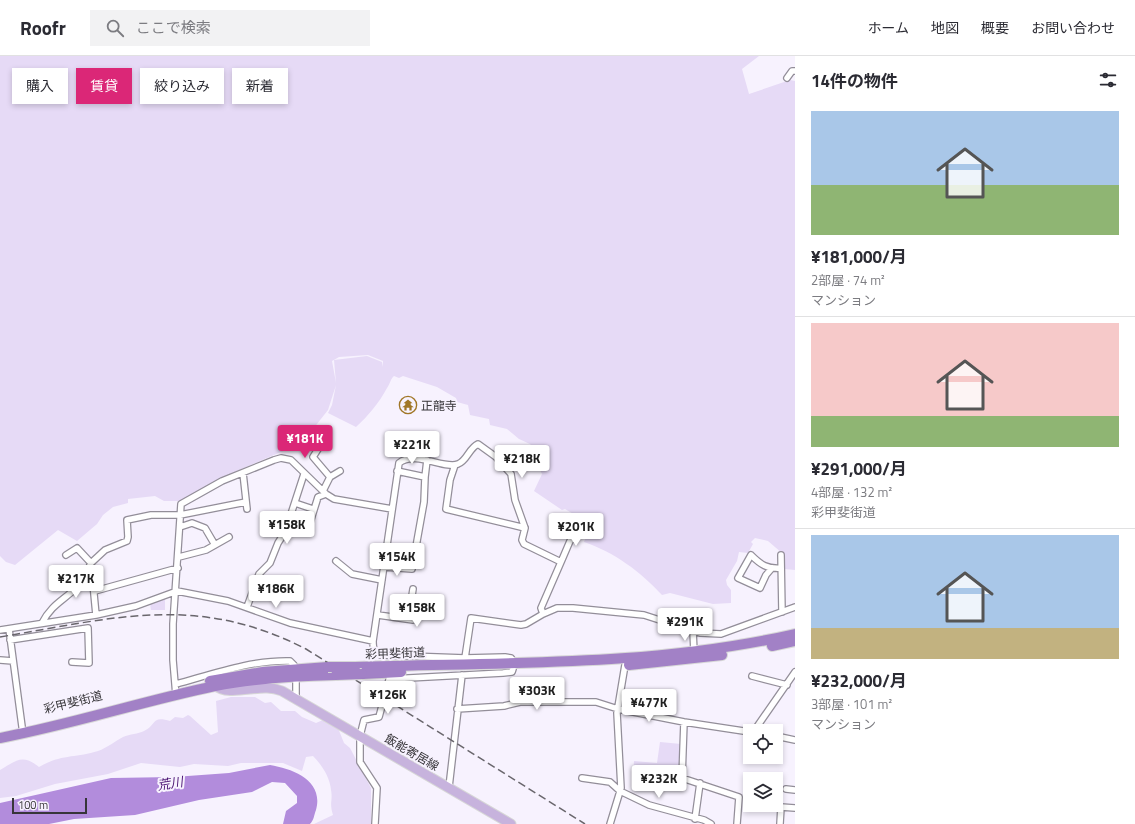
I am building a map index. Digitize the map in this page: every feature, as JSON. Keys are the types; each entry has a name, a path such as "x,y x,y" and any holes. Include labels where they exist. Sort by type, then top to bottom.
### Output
{"highway":[{"name":"彩甲斐街道","path":"0,738 176,690 263,672 328,667 358,670 514,665 625,658 694,652 760,642 795,634"},
{"name":"彩甲斐街道","path":"514,665 625,665 701,658 795,641"},
{"name":"彩甲斐街道","path":"215,683 336,674 358,670"},
{"name":"彩甲斐街道","path":"0,731 23,731"}],"main road":[{"name":"飯能寄居線","path":"215,683 229,690 273,688 282,691 511,824"}],"street":[{"path":"787,78 792,71 795,70"},
{"path":"325,438 313,457 330,477"},
{"path":"375,824 376,788 360,762 360,736 364,720 379,717 390,678 437,678 503,673 512,672 514,665 511,658 505,657 390,659 376,652 373,648 399,463 402,460 407,459 427,460 455,465 463,461 474,446 478,444 496,457 511,474 515,500 525,528 522,540 524,544 561,562"},
{"path":"294,665 290,661 261,663 229,669 176,690 173,642 181,504 222,481 281,458 291,460 324,493 334,499 392,509"},
{"path":"384,567 412,569 424,502 427,460"},
{"path":"455,465 450,480 446,509 525,528"},
{"path":"290,524 308,528 318,497 324,493 330,477 340,471"},
{"path":"398,471 426,477"},
{"path":"243,473 247,509"},
{"path":"247,607 258,574 270,563 278,542 290,524 291,514 304,474"},
{"path":"42,623 48,612 57,602 72,591 82,580 91,563 105,550 126,541 128,537 127,520 151,515 180,515 246,502"},
{"path":"295,503 313,509"},
{"path":"180,527 192,524 205,528 215,545"},
{"path":"542,614 541,608 570,541 576,536 580,529"},
{"path":"179,557 198,553 229,537"},
{"path":"66,555 78,548 91,563 95,591 96,614"},
{"path":"772,568 766,575 760,588 738,578 751,555 760,564 772,568 781,568"},
{"path":"781,555 782,612"},
{"path":"336,561 352,574 382,580"},
{"path":"95,591 178,568"},
{"path":"378,615 413,620 416,611 411,602 413,589"},
{"path":"0,630 136,606 177,591 200,594 247,607 290,623 373,641"},
{"path":"464,658 471,618 521,625 526,624 542,614 557,608 629,612 644,615 692,631 711,635 722,634 795,607"},
{"path":"10,640 88,628 89,663 72,662"},
{"path":"9,629 23,731"},
{"path":"692,631 694,652"},
{"path":"0,660 13,661"},
{"path":"610,824 620,791 618,709 625,665"},
{"path":"759,724 788,685 795,672"},
{"path":"449,788 462,675"},
{"path":"752,676 788,685"},
{"path":"296,680 296,698"},
{"path":"458,709 504,706 531,702 596,702 618,709 684,722 743,731"},
{"path":"684,722 682,778 739,797 737,824"},
{"path":"783,737 795,740"},
{"path":"582,778 610,782 620,791 649,805 695,819 704,820 711,824"},
{"path":"695,819 700,783"},
{"path":"786,789 795,790"},
{"path":"780,824 781,807 795,808"}],"shaded area":[{"path":"0,56 759,56 742,69 749,94 790,80 795,81 795,570 784,569 782,553 768,541 755,538 751,542 753,544 748,553 739,552 737,561 726,580 727,585 731,590 731,603 713,604 670,593 662,595 645,578 616,557 584,542 588,531 580,518 565,509 562,510 534,491 542,474 536,461 541,456 530,444 519,439 507,429 490,425 489,419 470,415 468,405 457,402 456,398 437,387 403,376 399,378 393,377 377,404 356,427 328,413 332,405 336,385 328,410 302,443 232,473 180,501 164,501 155,496 128,499 128,503 113,507 103,515 97,524 77,541 58,530 15,565 6,562 0,556","holes":["368,355 383,361 383,367 382,362 367,356 334,360 336,383 332,361 339,357"]},
{"path":"161,599 165,599 165,610 151,610 150,604"},
{"path":"231,697 255,697 265,703 271,702 281,711 295,711 302,717 316,723 323,720 338,728 344,743 350,748 371,788 371,824 314,824 333,815 329,780 322,767 313,756 306,757 302,771 283,763 241,763 228,766 194,764 180,767 141,763 108,774 55,784 16,796 0,798 0,770 15,761 23,759 28,760 39,767 54,760 101,750 123,737 148,729 157,720 160,719 170,721 175,717 183,718 188,715 211,735 218,732 216,701"},
{"path":"660,742 681,744 680,779 633,780 634,761 657,763"}],"water":[{"name":"荒川","path":"270,765 297,773 305,778 316,791 316,810 310,824 283,824 286,811 297,803 297,796 285,783 272,782 252,792 199,800 135,815 74,819 49,824 0,824 0,803 111,778 174,777 229,773"}],"railway":[{"path":"0,637 81,623 155,615 191,616 228,621 266,632 306,649 585,824"}],"place":[{"name":"正龍寺","path":"408,405"}]}
